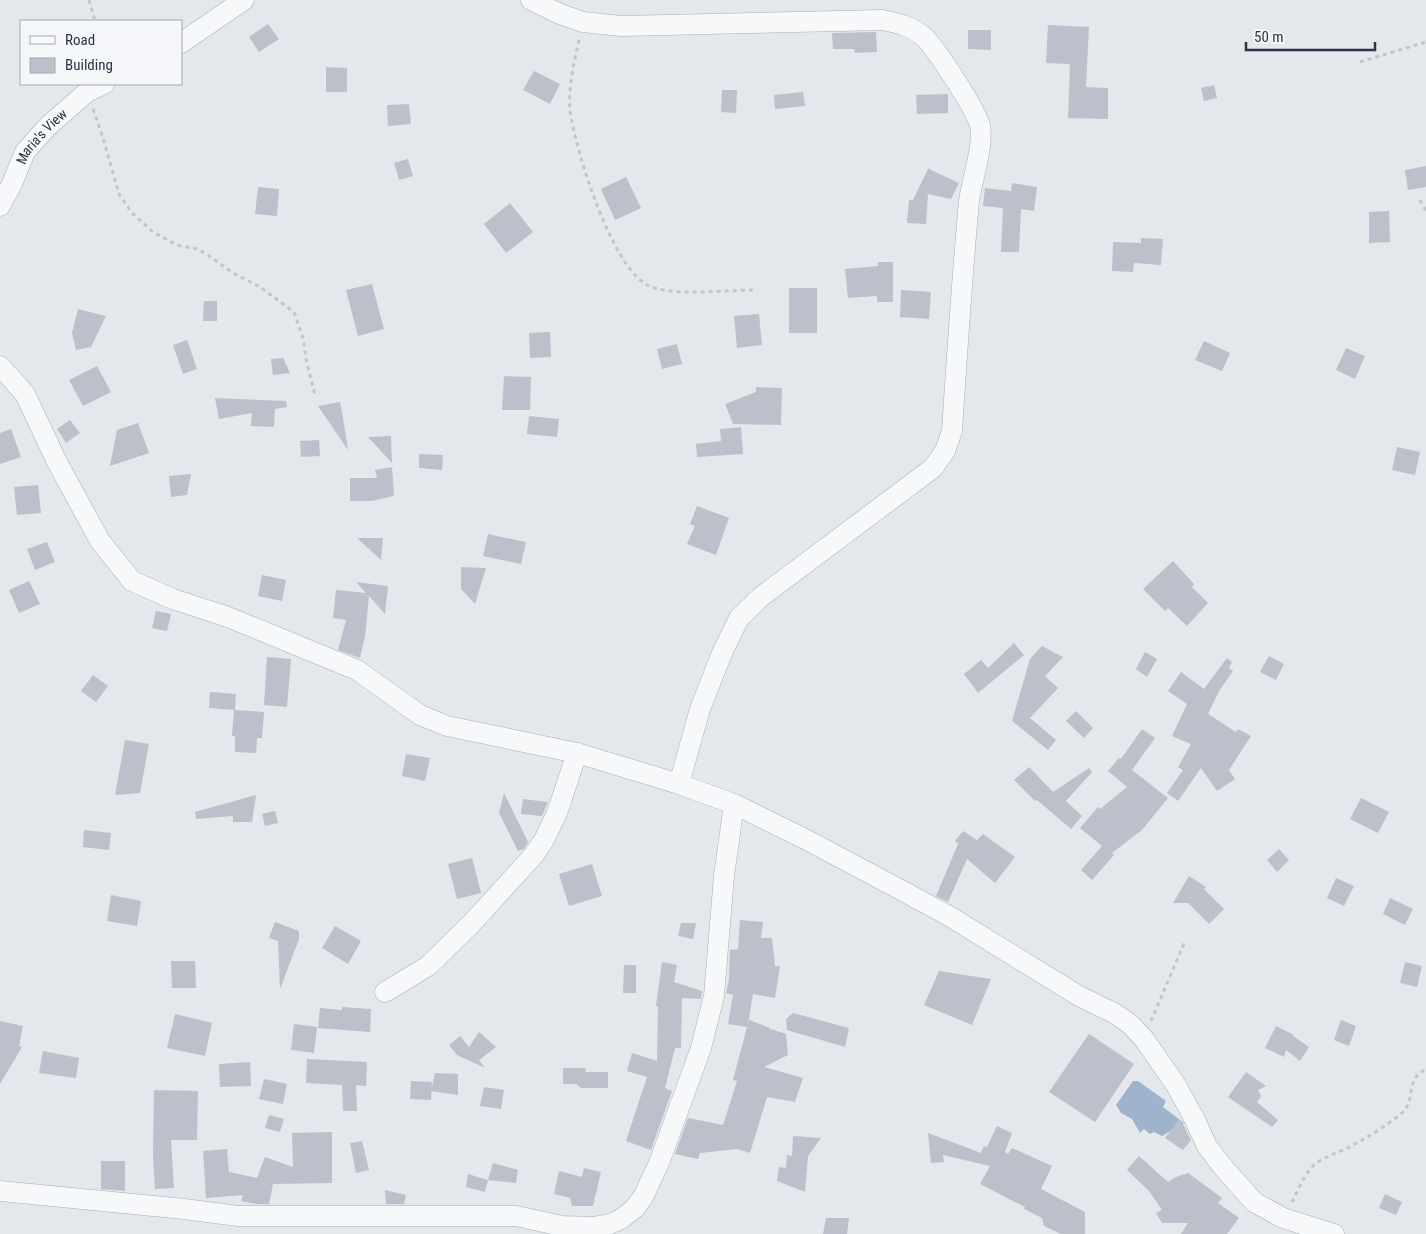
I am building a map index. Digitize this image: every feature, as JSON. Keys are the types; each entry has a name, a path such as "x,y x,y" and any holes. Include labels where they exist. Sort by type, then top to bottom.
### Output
{"street":[{"path":"182,42 244,0"},
{"path":"531,0 560,14 583,22 621,26 882,20 905,24 924,37 972,108 980,127 979,151 970,196 962,268 952,431 945,451 933,468 762,596 739,618 722,653 700,709 679,784"},
{"name":"Maria's View","path":"0,206 12,184 25,152 47,127 95,88"},
{"path":"0,366 25,394 57,462 100,541 132,581 172,599 228,617 357,670 420,715 447,726 577,753 679,784 734,804 805,839 949,916 1079,996 1114,1013 1130,1024 1144,1039 1176,1085 1207,1146 1254,1202 1283,1218 1334,1234"},
{"path":"385,992 428,966 471,924 533,856 544,840 557,812 577,753"},
{"path":"0,1191 238,1216 516,1216 562,1226 610,1224 621,1219 635,1208 644,1197 659,1163 701,1048 714,996 724,876 734,804"}],"path":[{"path":"89,0 95,20"},
{"path":"583,22 573,66 570,109 577,144 604,225 620,253 635,275 648,285 673,292 753,290"},
{"path":"1360,62 1426,42"},
{"path":"95,88 103,138 119,194 132,213 153,232 176,245 197,249 205,253 232,273 260,287 294,312 303,338 315,394"},
{"path":"1420,200 1426,211"},
{"path":"1144,1039 1185,941"},
{"path":"1283,1218 1305,1178 1314,1166 1355,1144 1404,1112 1410,1099 1412,1082 1418,1073 1426,1069"}],"water":[{"path":"1133,1081 1138,1081 1166,1101 1163,1107 1184,1123 1162,1136 1154,1132 1150,1134 1144,1129 1140,1133 1132,1119 1121,1113 1116,1105"}],"building":[{"path":"268,24 279,39 259,52 249,37"},
{"path":"1048,25 1089,27 1086,87 1108,88 1108,119 1068,118 1070,64 1046,63"},
{"path":"968,30 991,30 991,50 968,49"},
{"path":"876,32 877,52 855,53 854,49 833,49 832,33"},
{"path":"326,67 347,68 347,92 326,92"},
{"path":"534,71 560,84 550,104 523,90"},
{"path":"1214,85 1217,98 1204,101 1201,88"},
{"path":"722,90 737,90 736,113 721,112"},
{"path":"803,92 805,106 775,109 774,95"},
{"path":"948,94 948,113 917,114 916,95"},
{"path":"409,104 411,124 388,126 387,105"},
{"path":"408,159 413,176 399,180 394,163"},
{"path":"1426,166 1426,187 1408,190 1405,170"},
{"path":"929,167 929,169 959,183 951,199 928,194 926,224 907,223 909,200 913,200"},
{"path":"626,177 641,208 615,220 601,189"},
{"path":"1012,183 1037,187 1034,211 1021,209 1019,252 1001,252 1003,208 983,206 985,188 1011,191"},
{"path":"258,187 279,189 277,216 255,214"},
{"path":"510,203 533,232 506,253 484,224"},
{"path":"1389,211 1390,242 1369,243 1369,212"},
{"path":"1141,238 1163,239 1161,265 1134,263 1133,272 1112,271 1113,242 1141,243"},
{"path":"878,262 893,262 893,302 877,302 877,296 848,298 845,269 878,266"},
{"path":"372,284 384,329 358,336 346,290"},
{"path":"789,288 817,288 817,333 789,333"},
{"path":"901,290 931,292 929,319 900,317"},
{"path":"204,301 217,301 217,321 203,321"},
{"path":"78,309 106,316 91,347 76,350 72,333"},
{"path":"759,314 762,345 737,348 734,316"},
{"path":"550,332 551,357 530,358 529,333"},
{"path":"187,340 197,369 183,374 173,345"},
{"path":"1204,341 1230,353 1222,371 1195,360"},
{"path":"677,344 682,364 662,369 657,349"},
{"path":"1346,348 1365,356 1355,379 1336,370"},
{"path":"283,358 290,373 273,375 271,359"},
{"path":"97,366 111,392 83,406 69,380"},
{"path":"504,376 531,377 530,410 502,410"},
{"path":"756,387 782,388 781,425 733,424 725,404 756,392"},
{"path":"215,398 286,401 287,407 275,409 274,427 251,426 252,413 219,419"},
{"path":"340,402 343,418 348,450 318,406"},
{"path":"529,416 559,419 557,437 527,434"},
{"path":"70,420 80,433 66,443 57,429"},
{"path":"138,423 149,453 110,466 117,430"},
{"path":"741,427 743,454 697,457 696,444 721,441 720,429"},
{"path":"11,429 21,457 0,464 0,433"},
{"path":"391,436 392,463 368,437"},
{"path":"319,440 320,456 301,457 300,441"},
{"path":"1397,447 1420,452 1415,475 1392,470"},
{"path":"419,454 443,455 442,470 419,468"},
{"path":"392,467 394,496 372,501 350,501 350,478 377,478 375,470"},
{"path":"191,474 187,495 171,497 169,476"},
{"path":"38,485 41,513 17,515 14,487"},
{"path":"697,506 729,518 716,555 687,544 695,526 690,524"},
{"path":"488,534 526,542 521,564 483,556"},
{"path":"357,538 383,538 381,560"},
{"path":"47,542 55,562 35,570 27,549"},
{"path":"1173,561 1194,584 1192,587 1208,603 1187,626 1168,608 1165,611 1143,589"},
{"path":"461,567 486,568 475,604 461,589"},
{"path":"262,575 286,580 282,601 258,596"},
{"path":"29,581 40,604 19,613 9,590"},
{"path":"356,582 388,586 385,614 369,596 365,637 360,658 338,650 346,620 333,618 336,590 366,593"},
{"path":"156,611 171,614 167,631 152,628"},
{"path":"1014,643 1024,655 978,693 964,674 981,660 988,668"},
{"path":"1042,646 1063,657 1045,676 1058,688 1030,718 1056,740 1048,750 1012,721 1030,659"},
{"path":"1145,652 1157,659 1147,677 1136,669"},
{"path":"1269,656 1284,664 1276,680 1260,672"},
{"path":"267,657 291,659 287,707 264,705"},
{"path":"1227,658 1232,662 1229,668 1233,671 1219,691 1208,714 1236,732 1238,729 1251,736 1229,770 1235,779 1217,791 1201,768 1178,801 1167,793 1183,770 1178,767 1191,744 1172,736 1187,704 1168,691 1181,672 1204,689"},
{"path":"93,675 108,686 96,702 81,691"},
{"path":"210,692 236,694 235,710 209,708"},
{"path":"234,710 264,712 262,738 257,738 256,753 235,752 235,736 232,736"},
{"path":"1076,711 1093,728 1084,738 1066,721"},
{"path":"1142,729 1155,738 1132,770 1168,798 1142,830 1112,853 1114,855 1092,880 1081,870 1102,846 1080,828 1098,807 1100,809 1127,787 1108,771 1119,758 1121,759"},
{"path":"125,740 149,744 140,793 115,795"},
{"path":"406,754 430,758 425,781 402,776"},
{"path":"1029,767 1053,792 1089,768 1092,772 1066,801 1082,816 1071,829 1037,800 1035,801 1014,780"},
{"path":"504,793 528,842 524,849 518,851 499,813"},
{"path":"256,795 252,822 233,822 233,816 196,819 195,812"},
{"path":"1361,798 1389,812 1378,833 1350,819"},
{"path":"523,799 548,802 542,816 521,814"},
{"path":"275,811 278,823 265,826 262,814"},
{"path":"84,830 111,833 109,850 83,847"},
{"path":"963,831 977,840 983,834 1015,857 995,883 967,859 948,902 936,896 958,844 955,841"},
{"path":"1279,849 1289,860 1277,872 1267,860"},
{"path":"472,858 481,893 457,899 448,864"},
{"path":"592,864 602,896 569,906 559,874"},
{"path":"1189,876 1206,887 1204,889 1224,909 1209,924 1188,903 1173,903"},
{"path":"1336,878 1354,886 1344,906 1327,898"},
{"path":"111,895 141,901 137,926 107,921"},
{"path":"1390,898 1413,909 1405,925 1383,914"},
{"path":"740,920 763,922 761,938 772,938 775,966 780,966 775,998 753,994 748,1024 749,1020 770,1028 769,1030 786,1034 788,1055 764,1067 803,1078 795,1102 767,1097 750,1153 738,1149 700,1153 698,1159 675,1154 688,1118 723,1125 737,1081 733,1080 747,1027 728,1024 733,995 726,993 729,979 730,950 738,949"},
{"path":"275,922 299,931 299,939 280,989 278,941 269,938"},
{"path":"681,923 696,923 693,939 678,936"},
{"path":"335,926 361,941 348,964 322,948"},
{"path":"171,961 195,961 196,988 172,988"},
{"path":"662,962 677,965 674,982 702,991 701,999 682,998 681,1048 675,1048 665,1088 672,1091 651,1150 626,1141 647,1077 627,1071 632,1053 657,1061 658,1006 656,1006"},
{"path":"1405,962 1422,966 1417,987 1400,983"},
{"path":"624,965 636,965 636,993 623,993"},
{"path":"939,971 991,979 972,1025 924,1005"},
{"path":"342,1007 371,1009 370,1032 318,1028 320,1008 342,1010"},
{"path":"793,1013 849,1028 845,1047 787,1030 786,1019"},
{"path":"175,1014 212,1023 205,1056 167,1048"},
{"path":"1341,1020 1356,1026 1349,1046 1334,1040"},
{"path":"0,1021 23,1026 19,1046 22,1047 0,1084"},
{"path":"294,1024 317,1027 314,1053 291,1050"},
{"path":"1276,1026 1294,1035 1309,1047 1300,1061 1286,1050 1284,1057 1265,1048"},
{"path":"479,1032 496,1047 479,1060 485,1068 457,1055 449,1045 460,1036 469,1047"},
{"path":"1089,1034 1134,1064 1095,1122 1049,1092"},
{"path":"43,1051 79,1058 76,1078 39,1073"},
{"path":"307,1059 367,1062 366,1086 356,1085 357,1111 343,1111 342,1085 306,1083"},
{"path":"250,1062 251,1086 220,1087 219,1064"},
{"path":"563,1068 586,1068 585,1072 608,1072 608,1088 581,1088 576,1084 563,1084"},
{"path":"1246,1072 1266,1086 1258,1090 1261,1096 1257,1102 1278,1120 1272,1127 1228,1097"},
{"path":"435,1073 458,1074 458,1095 431,1091"},
{"path":"264,1079 287,1084 283,1104 259,1099"},
{"path":"411,1081 432,1082 431,1100 410,1099"},
{"path":"484,1087 504,1090 501,1109 480,1106"},
{"path":"154,1090 198,1091 197,1140 171,1140 174,1188 155,1189 153,1156"},
{"path":"269,1115 284,1119 280,1132 265,1128"},
{"path":"1179,1119 1191,1140 1183,1150 1165,1138"},
{"path":"997,1126 1012,1133 1005,1152 1008,1154 1012,1148 1052,1166 1041,1189 1085,1212 1085,1234 1061,1234 1044,1226 1042,1218 980,1184 990,1166 943,1155 944,1162 931,1163 928,1133 981,1153 984,1146 987,1147"},
{"path":"332,1132 332,1183 273,1184 269,1204 241,1201 243,1195 206,1198 203,1151 227,1149 229,1172 257,1178 265,1157 293,1167 292,1133"},
{"path":"793,1136 821,1138 808,1156 805,1192 777,1181 779,1167 786,1168 787,1155 792,1156"},
{"path":"362,1141 369,1170 356,1173 350,1143"},
{"path":"1139,1156 1168,1182 1188,1173 1222,1198 1218,1203 1239,1218 1227,1234 1181,1234 1188,1223 1162,1223 1156,1213 1162,1210 1149,1191 1127,1170"},
{"path":"101,1161 125,1161 125,1191 101,1189"},
{"path":"493,1163 518,1170 516,1183 488,1180"},
{"path":"584,1168 601,1172 593,1206 572,1206 570,1198 554,1194 559,1171 582,1177"},
{"path":"468,1174 488,1180 485,1192 466,1187"},
{"path":"385,1190 406,1195 404,1204 386,1204"},
{"path":"1385,1194 1402,1202 1396,1215 1379,1208"},
{"path":"826,1218 849,1218 847,1234 823,1234"}]}
